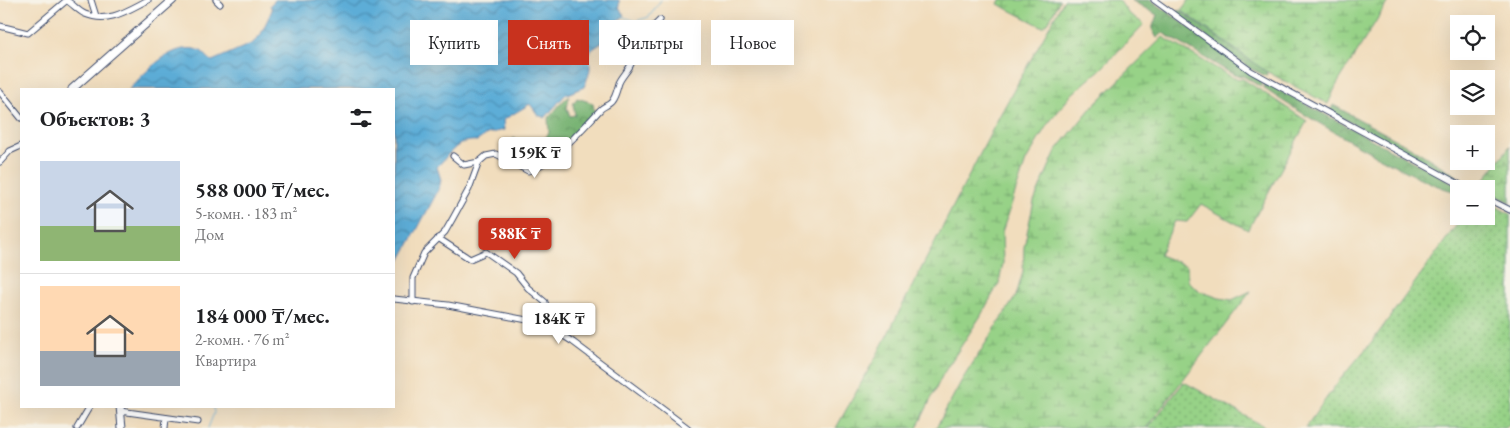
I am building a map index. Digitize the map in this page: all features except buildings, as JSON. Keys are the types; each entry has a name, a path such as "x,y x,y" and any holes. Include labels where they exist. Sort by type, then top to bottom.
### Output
{"main road":[{"path":"73,88 165,3 173,0"},
{"path":"120,409 122,428"}],"street":[{"path":"91,0 96,16"},
{"path":"0,26 28,33 68,1 84,13 96,16 120,15 148,0"},
{"path":"1154,0 1251,71 1451,180"},
{"path":"453,156 464,166 479,162 486,156 496,154 528,171 537,168 555,156 571,138 595,118 600,110 612,102 620,82 630,65"},
{"path":"0,92 20,117"},
{"path":"0,162 10,151 20,146"},
{"path":"413,302 414,278 418,264 424,253 445,232 454,218 469,189 479,162"},
{"path":"1495,202 1510,210"},
{"path":"438,238 470,259 486,252 510,269 534,294 545,302 547,310 544,323"},
{"path":"395,299 448,305 544,323 573,342 688,428"},
{"path":"77,428 89,408"},
{"path":"120,409 198,422"},
{"path":"165,428 166,418"}],"green space":[{"path":"1000,0 1060,0 1048,23 1043,27 998,4"},
{"path":"1064,0 1119,0 1128,13 1144,24 1102,68 1072,94 1047,125 1026,161 1002,232 1003,263 999,283 980,317 943,374 917,428 836,428 878,353 1000,115"},
{"path":"1131,0 1151,0 1261,79 1261,87 1243,76 1234,75 1163,33 1157,38 1152,29 1157,15"},
{"path":"1189,0 1389,0 1336,86 1328,104 1264,70 1181,10"},
{"path":"1179,10 1264,70 1267,73 1266,76 1251,69 1175,14"},
{"path":"1163,37 1233,78 1243,79 1307,121 1248,230 1201,204 1187,222 1175,221 1159,255 1187,266 1188,281 1199,291 1232,300 1251,291 1146,428 936,428 962,380 1016,296 1023,272 1024,247 1034,201 1056,151 1091,108"},
{"path":"1266,83 1450,181 1450,190 1423,180 1363,148 1264,87"},
{"path":"569,97 567,109 570,116 575,115 573,104 577,98 593,103 595,116 551,156 534,167 527,169 508,157 509,144 514,138 530,150 546,137 549,133 548,118"},
{"path":"1333,105 1417,151 1457,176 1457,179 1340,117 1330,111"},
{"path":"1510,146 1510,202 1495,195 1495,180 1484,180 1492,170 1495,170 1495,166"},
{"path":"1495,206 1510,214 1510,423 1506,428 1305,428 1338,382 1374,339 1456,225 1495,225"},
{"path":"1184,382 1267,428 1148,428"}],"water":[{"path":"275,0 619,0 619,8 624,15 619,20 599,20 599,45 590,53 590,70 584,87 565,95 545,118 538,115 530,104 503,120 504,130 487,134 477,141 464,142 437,167 441,180 439,189 399,263 395,266 395,88 130,88 161,59 181,49 191,48 201,51 212,61 253,43 261,34 272,10 270,5"}],"waterway":[{"path":"623,17 636,21 649,17 661,0"},
{"path":"208,428 214,413 213,408"}]}
